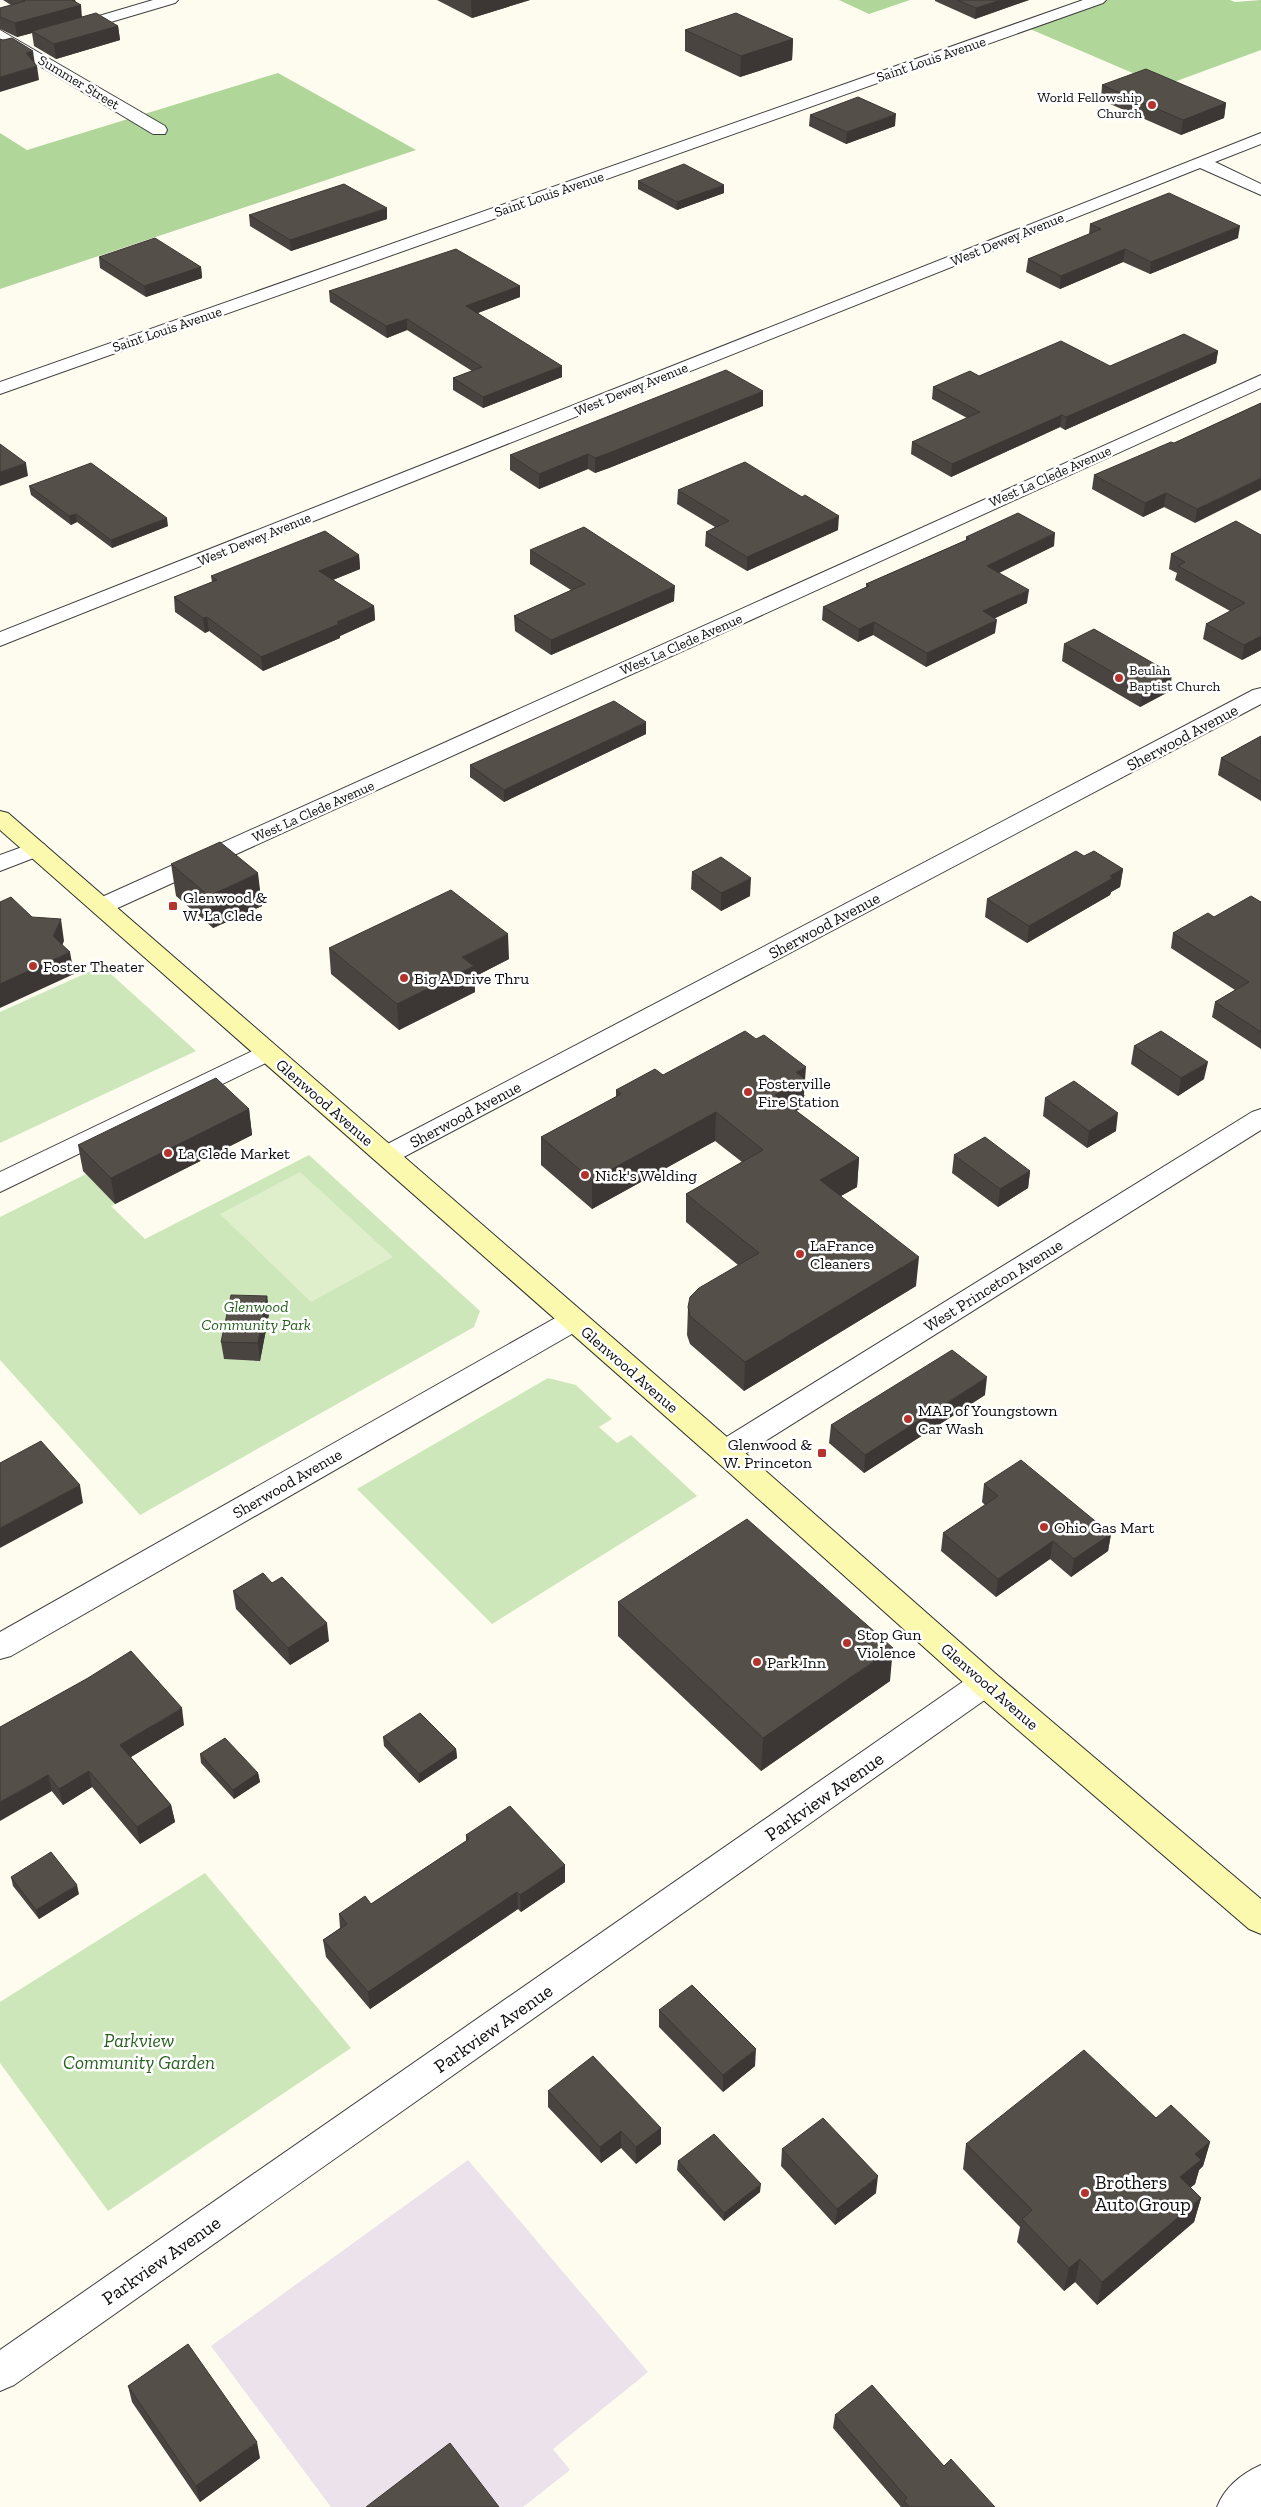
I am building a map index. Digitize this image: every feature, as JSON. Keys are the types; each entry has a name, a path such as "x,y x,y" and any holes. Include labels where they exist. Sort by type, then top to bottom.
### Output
{"main road":[{"name":"Glenwood Avenue","path":"0,818 725,1452 985,1683 1261,1920"}],"street":[{"path":"52,34 170,0"},
{"name":"Saint Louis Avenue","path":"0,388 1098,0"},
{"name":"Summer Street","path":"0,35 8,47 159,130"},
{"path":"8,47 33,39"},
{"name":"West Dewey Avenue","path":"0,640 1261,138"},
{"path":"1200,162 1261,190"},
{"name":"West La Clede Avenue","path":"102,906 1261,381"},
{"name":"Sherwood Avenue","path":"386,1155 1261,695"},
{"path":"0,864 36,849"},
{"path":"0,1183 268,1052"},
{"name":"West Princeton Avenue","path":"725,1452 1261,1118"},
{"name":"Sherwood Avenue","path":"0,1647 574,1320"},
{"name":"Parkview Avenue","path":"0,2372 985,1683"},
{"path":"1238,2507 1261,2485"}],"shaded area":[{"path":"468,2160 648,2372 553,2449 570,2470 523,2507 331,2507 211,2346"}],"green space":[{"path":"839,0 910,0 869,14"},
{"path":"1084,0 1230,0 1235,2 1261,0 1261,50 1163,86 1023,26"},
{"path":"278,73 416,150 0,289 0,133 27,150"},
{"path":"102,966 196,1051 0,1143 0,1012"},
{"name":"Glenwood Community Park","path":"309,1155 480,1311 474,1327 140,1515 0,1360 0,1217 86,1174 115,1204 111,1206 145,1239"},
{"path":"300,1172 393,1257 311,1302 220,1214"},
{"path":"548,1378 576,1385 612,1419 599,1427 617,1443 631,1435 697,1496 492,1624 357,1489"},
{"name":"Parkview Community Garden","path":"205,1873 351,2048 108,2211 0,2063 0,2002"}],"building":[{"path":"23,0 72,0 81,5 15,23 0,17 0,8 25,1"},
{"path":"957,0 1001,0 976,8"},
{"path":"96,13 118,26 54,44 32,31"},
{"path":"736,13 793,39 741,56 685,30"},
{"path":"12,38 33,51 26,53 37,66 0,77 0,39"},
{"path":"1146,69 1226,103 1183,120 1102,85"},
{"path":"858,97 896,114 847,132 810,115"},
{"path":"684,164 724,185 677,202 638,181"},
{"path":"344,184 387,208 290,240 249,215"},
{"path":"1169,193 1240,226 1151,262 1125,249 1061,276 1028,259 1101,229 1090,224"},
{"path":"155,238 201,267 144,286 99,257"},
{"path":"456,249 520,286 466,306 562,366 483,397 453,378 482,367 407,319 386,326 329,291"},
{"path":"1184,334 1218,351 1066,417 1062,415 952,464 912,442 980,412 933,387 970,371 979,376 1061,341 1110,366"},
{"path":"726,370 763,391 609,453 595,458 588,454 539,474 510,455"},
{"path":"1261,403 1261,478 1197,509 1166,493 1145,503 1094,475 1171,442 1174,443"},
{"path":"0,444 26,463 0,472"},
{"path":"745,462 802,497 805,495 839,516 747,557 706,532 729,521 678,490"},
{"path":"91,463 167,518 111,540 76,514 69,516 29,486"},
{"path":"1018,513 1055,533 987,566 1029,590 983,611 997,620 927,653 874,622 859,629 823,607 869,586 866,584 969,539 966,537"},
{"path":"1236,521 1261,535 1261,636 1244,645 1206,624 1245,603 1178,566 1185,562 1171,554"},
{"path":"584,527 675,586 551,640 514,616 585,584 530,550"},
{"path":"325,531 359,555 319,571 374,606 337,622 339,624 261,657 207,617 203,618 174,597 217,580 211,576"},
{"path":"1094,629 1172,674 1143,690 1064,644"},
{"path":"614,701 646,722 504,790 470,765"},
{"path":"1261,736 1261,782 1221,758"},
{"path":"220,842 258,873 209,896 171,864"},
{"path":"1076,851 1084,856 1094,851 1123,869 1110,876 1113,878 1029,926 987,899"},
{"path":"721,857 751,878 721,893 692,872"},
{"path":"451,890 508,934 462,957 474,966 397,1004 329,948"},
{"path":"1251,896 1261,902 1261,1032 1215,1002 1249,982 1173,933 1208,913 1214,917"},
{"path":"11,897 32,917 61,919 53,936 70,952 0,984 0,902"},
{"path":"745,1031 756,1039 764,1035 806,1067 796,1072 805,1079 775,1095 859,1158 820,1180 919,1257 745,1362 690,1316 688,1307 690,1297 699,1288 759,1253 686,1194 763,1150 716,1112 592,1180 541,1137 621,1094 616,1090 655,1069 663,1075"},
{"path":"1161,1031 1208,1062 1181,1078 1134,1046"},
{"path":"216,1078 249,1109 111,1178 78,1145"},
{"path":"1074,1081 1118,1113 1089,1131 1045,1098"},
{"path":"985,1137 1030,1171 1000,1189 954,1155"},
{"path":"231,1295 267,1296 258,1343 221,1342"},
{"path":"952,1350 987,1377 865,1455 831,1425"},
{"path":"41,1441 80,1485 0,1528 0,1463"},
{"path":"1021,1460 1111,1534 1074,1559 1053,1541 998,1579 943,1533 998,1496 984,1484"},
{"name":"Park Inn","path":"747,1519 893,1648 763,1738 618,1602"},
{"path":"263,1573 272,1583 282,1577 327,1623 288,1648 233,1591"},
{"path":"131,1651 182,1708 120,1745 171,1805 137,1827 89,1771 59,1789 48,1775 0,1802 0,1727 88,1678"},
{"path":"420,1713 456,1749 419,1774 383,1737"},
{"path":"225,1738 258,1773 233,1790 200,1754"},
{"path":"510,1806 565,1865 520,1895 517,1892 368,1992 323,1940 347,1924 339,1914 365,1896 371,1904 469,1839 466,1835"},
{"path":"51,1852 77,1885 36,1910 11,1877"},
{"path":"692,1985 756,2049 723,2075 659,2010"},
{"name":"Brothers Auto Group","path":"1084,2050 1156,2118 1171,2105 1210,2142 1195,2154 1201,2160 1180,2177 1201,2198 1102,2282 1080,2259 1069,2268 1022,2219 1032,2210 966,2144"},
{"path":"593,2056 661,2128 636,2147 621,2131 600,2147 548,2091"},
{"path":"823,2118 878,2176 837,2209 782,2149"},
{"path":"714,2134 761,2184 724,2213 678,2161"},
{"path":"188,2344 257,2442 196,2486 128,2386"},
{"path":"872,2385 944,2466 951,2459 995,2507 909,2507 904,2501 907,2498 835,2415"},
{"path":"450,2443 499,2507 366,2507"}],"place":[{"name":"World Fellowship Church","path":"1152,105"},
{"name":"Beulah Baptist Church","path":"1119,678"},
{"name":"Glenwood & W. La Clede","path":"173,906"},
{"name":"Foster Theater","path":"33,966"},
{"name":"Big A Drive Thru","path":"404,978"},
{"name":"Fosterville Fire Station","path":"748,1092"},
{"name":"La Clede Market","path":"168,1153"},
{"name":"Nick's Welding","path":"585,1175"},
{"name":"LaFrance Cleaners","path":"800,1254"},
{"name":"MAP of Youngstown Car Wash","path":"908,1419"},
{"name":"Glenwood & W. Princeton","path":"822,1453"},
{"name":"Ohio Gas Mart","path":"1044,1527"},
{"name":"Stop Gun Violence","path":"847,1643"},
{"name":"Park Inn","path":"757,1662"},
{"name":"Brothers Auto Group","path":"1085,2193"}]}
